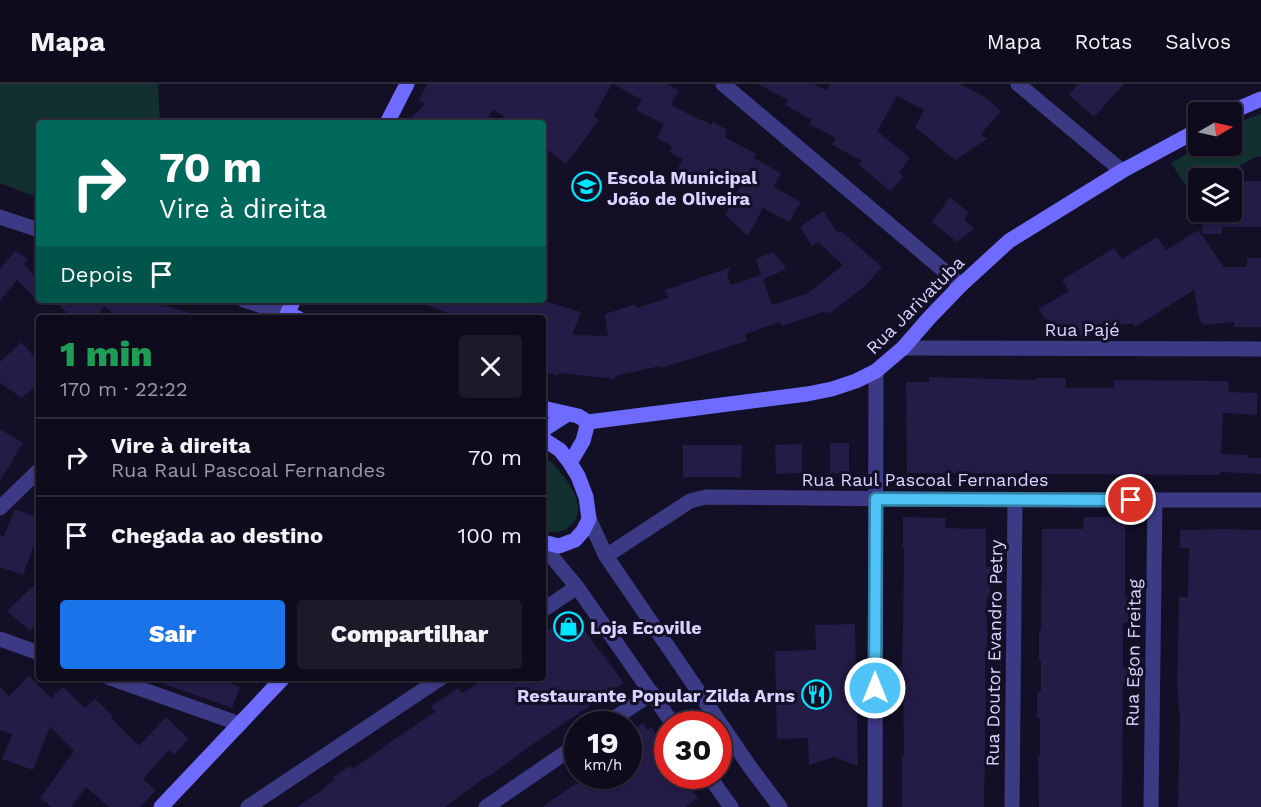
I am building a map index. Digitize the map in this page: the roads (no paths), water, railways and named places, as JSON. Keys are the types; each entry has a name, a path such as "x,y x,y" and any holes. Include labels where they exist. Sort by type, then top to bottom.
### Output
{"main road":[{"path":"389,120 407,84"},
{"path":"1242,107 1261,99"},
{"name":"Rua Jarivatuba","path":"546,409 578,416 588,422 807,394 856,381 876,371 903,348 930,316 961,285 1010,241 1122,171 1188,135"},
{"path":"546,430 568,414"},
{"path":"565,456 583,441 588,422"},
{"path":"546,435 565,456 578,476 586,497 589,519 575,540 559,546 546,544"},
{"path":"161,807 280,681"}],"street":[{"path":"723,84 961,285"},
{"path":"1018,84 1122,171"},
{"path":"1242,109 1261,108"},
{"path":"0,217 36,229"},
{"path":"256,303 291,312"},
{"name":"Rua Pajé","path":"903,348 1261,349"},
{"path":"875,807 876,371"},
{"path":"0,508 36,473"},
{"name":"Rua Raul Pascoal Fernandes","path":"606,556 690,501 706,497 1261,500"},
{"name":"Rua Doutor Evandro Petry","path":"1012,807 1016,500"},
{"name":"Rua Egon Freitag","path":"1151,807 1155,500"},
{"path":"589,519 606,556 750,767 780,807"},
{"path":"546,548 577,587 664,711"},
{"path":"546,608 577,587"},
{"path":"0,639 36,652"},
{"path":"118,681 240,724"},
{"path":"248,807 437,681"},
{"path":"625,711 652,693"},
{"path":"486,807 564,754"},
{"path":"718,789 729,806"}],"place":[{"name":"Escola Municipal João de Oliveira","path":"586,187"},
{"name":"Loja Ecoville","path":"569,627"},
{"name":"Restaurante Popular Zilda Arns","path":"816,695"}]}
